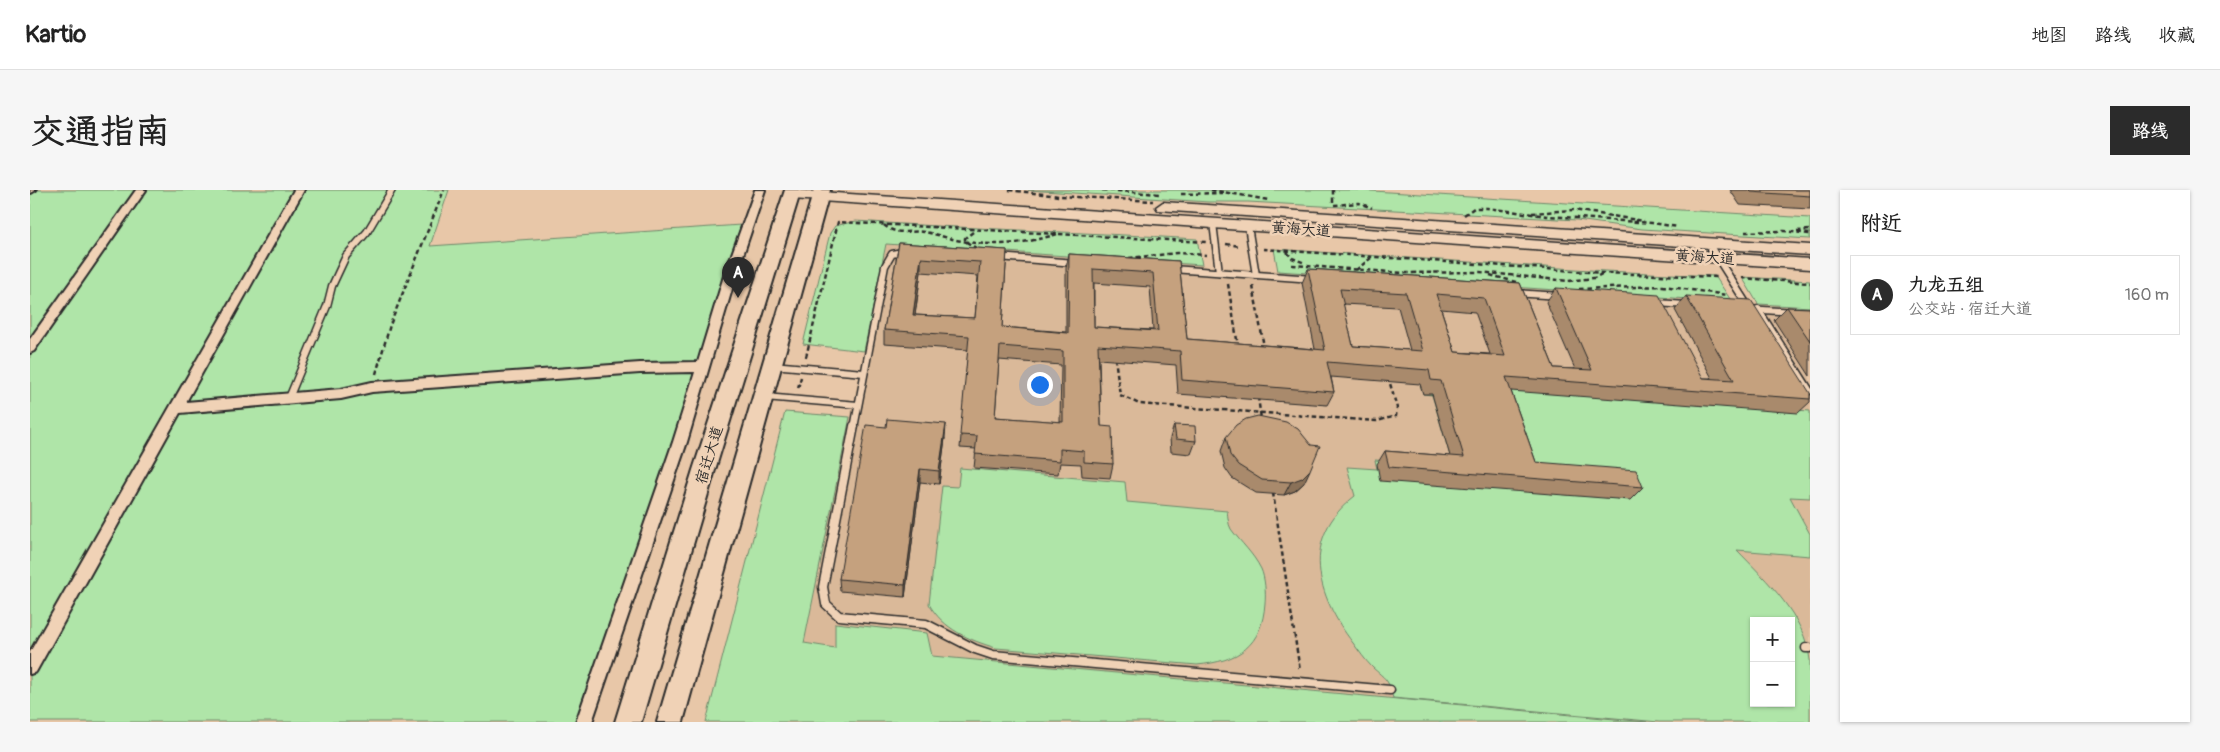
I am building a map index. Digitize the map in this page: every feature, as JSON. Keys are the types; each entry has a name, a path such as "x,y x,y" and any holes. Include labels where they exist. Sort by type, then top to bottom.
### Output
{"main road":[{"name":"黄海大道","path":"913,190 1810,250"},
{"name":"黄海大道","path":"792,192 1248,226 1810,264"},
{"name":"宿迁大道","path":"628,722 704,470 792,192"},
{"path":"670,722 821,193"}],"street":[{"path":"30,348 141,190"},
{"path":"30,667 136,483 298,190"},
{"path":"584,722 680,442 702,367 760,190"},
{"path":"176,408 341,394 372,387 640,368 702,367"}],"lane":[{"path":"289,398 327,306 332,286 346,256 367,232 392,190"},
{"path":"1213,223 1217,255 1223,273"},
{"path":"1248,226 1253,275"},
{"path":"1708,243 1750,309"},
{"path":"916,252 898,251 888,259 823,587 824,600 829,610 839,616 926,624 939,628 969,648 994,655 1390,690"},
{"path":"985,256 1082,263"},
{"path":"1161,268 1320,280"},
{"path":"1504,292 1572,297"},
{"path":"1648,302 1695,305"},
{"path":"1740,308 1810,313"},
{"path":"1758,310 1810,391"},
{"path":"772,365 864,373"},
{"path":"762,397 858,405"}],"path":[{"path":"372,387 390,324 444,190"},
{"path":"1211,190 1276,202"},
{"path":"1333,190 1333,205"},
{"path":"1326,205 1365,204 1371,206 1374,213"},
{"path":"1462,218 1467,211 1474,208 1665,224"},
{"path":"1524,213 1573,210 1686,229"},
{"path":"884,225 890,230 931,234 965,241 1025,242 1058,233"},
{"path":"1741,233 1810,230"},
{"path":"965,241 974,231"},
{"path":"1792,232 1810,234"},
{"path":"965,241 974,248 983,249"},
{"path":"1287,252 1292,258 1308,264"},
{"path":"1126,258 1178,253 1217,255"},
{"path":"1356,270 1362,263 1373,258"},
{"path":"1281,277 1293,265 1308,264 1356,270 1405,273 1480,272 1568,281 1594,278 1603,273"},
{"path":"1480,272 1519,282"},
{"path":"1223,273 1239,350"},
{"path":"1253,275 1265,352"},
{"path":"1572,289 1670,286 1702,290 1743,299"},
{"path":"1114,350 1117,387 1120,395 1127,400 1139,404 1364,421 1389,420 1396,416 1397,408 1387,371"},
{"path":"1258,396 1262,423"},
{"path":"1272,490 1302,682"}],"shaded area":[{"path":"886,244 1810,307 1810,722 1647,722 931,656 927,633 835,623 835,648 804,643"}],"green space":[{"path":"30,190 449,190 430,246 741,225 583,722 30,722"},
{"path":"1028,190 1356,190 1810,218 1810,239 1642,229 1577,220 1248,202 1209,202"},
{"path":"856,221 1197,239 1202,265 886,244 864,351 803,344 830,233 835,226"},
{"path":"1274,249 1605,271 1715,276 1732,302 1278,271"},
{"path":"1742,277 1810,281 1810,307 1758,304"},
{"path":"1420,384 1810,411 1810,498 1790,497 1810,534 1810,556 1737,550 1772,587 1795,617 1750,617 1750,707 1795,707 1795,618 1807,644 1810,660 1810,722 1659,722 1393,698 1387,681 1362,655 1340,625 1330,606 1323,586 1320,548 1326,530 1338,512 1355,496 1347,467 1377,469 1375,460 1453,466 1432,395 1423,394"},
{"path":"785,412 850,417 804,643 835,648 835,623 927,633 932,656 1647,722 706,722"},
{"path":"960,468 1125,482 1127,502 1227,511 1231,529 1261,569 1265,586 1265,599 1263,618 1259,630 1246,649 1236,655 1225,660 1197,665 996,648 967,637 949,627 929,604 942,486 958,487"}],"building":[{"path":"1749,190 1810,190 1810,196 1751,192"},
{"path":"899,243 1007,250 1002,327 1068,333 1069,254 1179,261 1187,339 1325,350 1308,269 1520,283 1554,368 1592,370 1556,288 1659,295 1703,378 1734,380 1686,296 1751,300 1810,393 1810,399 1506,377 1536,462 1636,470 1643,487 1389,467 1385,451 1464,457 1441,381 1431,380 1429,370 1327,362 1334,392 1182,380 1180,351 1098,345 1101,426 1112,427 1113,464 1084,462 1084,451 1060,449 1060,461 975,454 977,436 960,435 969,336 884,330","holes":["921,258 980,262 975,318 913,315","1093,269 1153,273 1158,331 1094,327","1340,289 1406,293 1423,351 1353,346","1436,294 1484,298 1505,356 1455,352","1000,346 1063,351 1063,422 995,417"]},
{"path":"1787,307 1810,308 1810,341"},
{"path":"1258,416 1286,422 1298,429 1311,445 1320,446 1310,470 1302,478 1291,482 1262,480 1238,465 1230,455 1226,437 1236,425 1246,419"},
{"path":"887,419 946,424 939,471 920,469 905,585 839,579 866,425 886,427"},
{"path":"1174,425 1195,426 1196,441 1176,439"}],"place":[{"name":"九龙五组","path":"738,298"}]}
